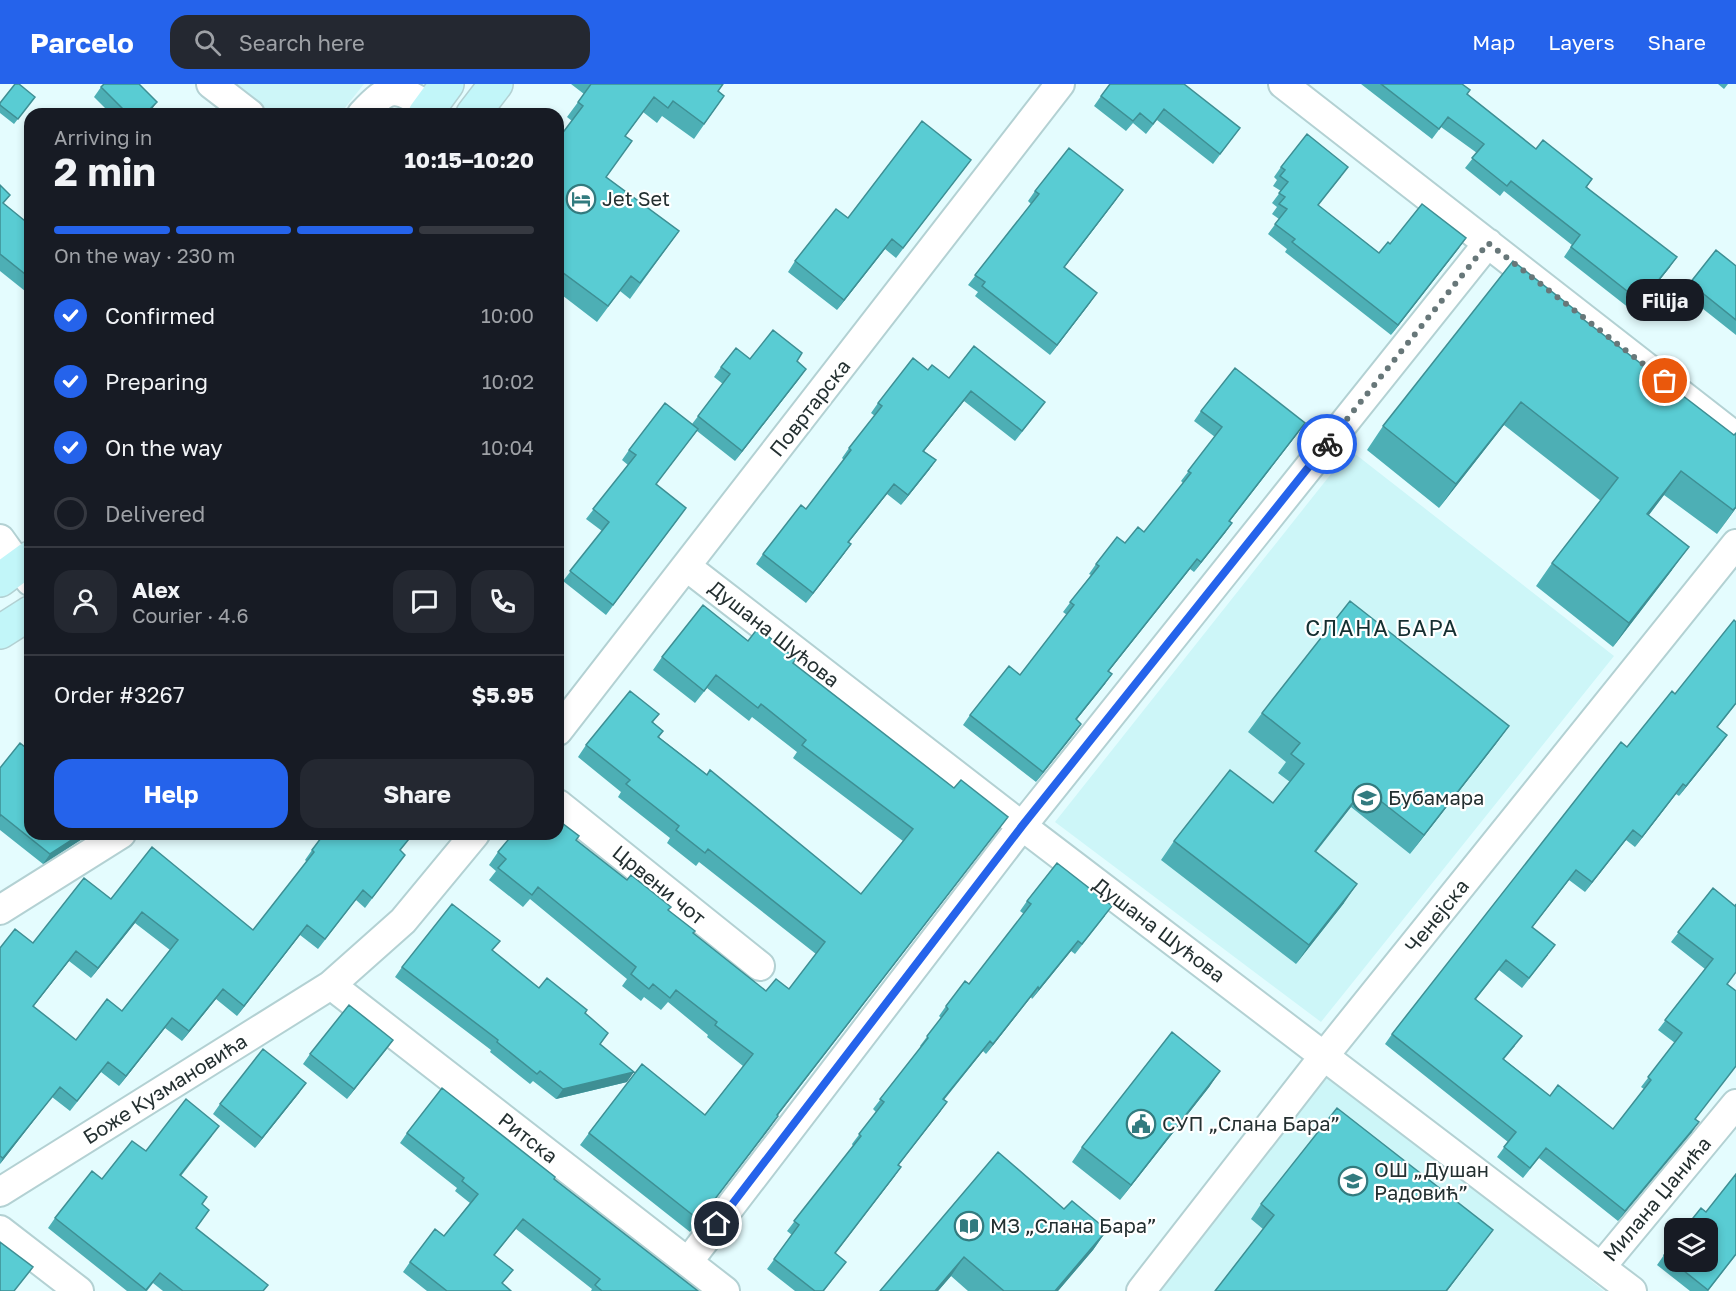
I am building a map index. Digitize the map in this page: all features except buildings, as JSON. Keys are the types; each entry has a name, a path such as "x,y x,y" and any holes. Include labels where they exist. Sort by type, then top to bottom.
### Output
{"main road":[{"path":"478,108 496,84"},
{"path":"0,632 24,617"}],"street":[{"path":"211,84 242,108"},
{"name":"Повртарска","path":"564,723 1060,84"},
{"path":"1283,84 1736,436"},
{"path":"366,108 385,89 398,88 434,102"},
{"path":"688,1262 1022,826 1488,243"},
{"path":"0,539 20,571"},
{"name":"Ченејска","path":"1141,1291 1324,1056 1736,544"},
{"name":"Душана Шућова","path":"687,567 1022,826 1632,1291"},
{"name":"Црвени чот","path":"564,809 760,966"},
{"path":"0,910 112,840"},
{"path":"331,985 403,921 470,840"},
{"name":"Ритска","path":"331,985 725,1291"},
{"name":"Боже Кузмановића","path":"0,1192 331,985"},
{"name":"Милана Џанића","path":"1601,1267 1736,1104"},
{"path":"0,1230 79,1291"}],"shaded area":[{"path":"235,84 364,84 345,108 265,108"},
{"path":"1350,450 1614,656 1321,1022 1055,822"},
{"name":"ОШ „Душан Радовић”","path":"1326,1072 1604,1291 1154,1291"}],"way so far":[{"path":"1327,444 1488,243 1665,381"}],"place":[{"name":"Jet Set","path":"581,199"},
{"name":"Filija","path":"1665,381"},
{"name":"Бубамара","path":"1367,798"},
{"name":"СУП „Слана Бара”","path":"1141,1124"},
{"name":"ОШ „Душан Радовић”","path":"1353,1181"},
{"name":"МЗ „Слана Бара”","path":"969,1226"}],"district":[{"name":"СЛАНА БАРА","path":"1382,628"}],"route":[{"path":"717,1224 1022,826 1327,444"}]}
